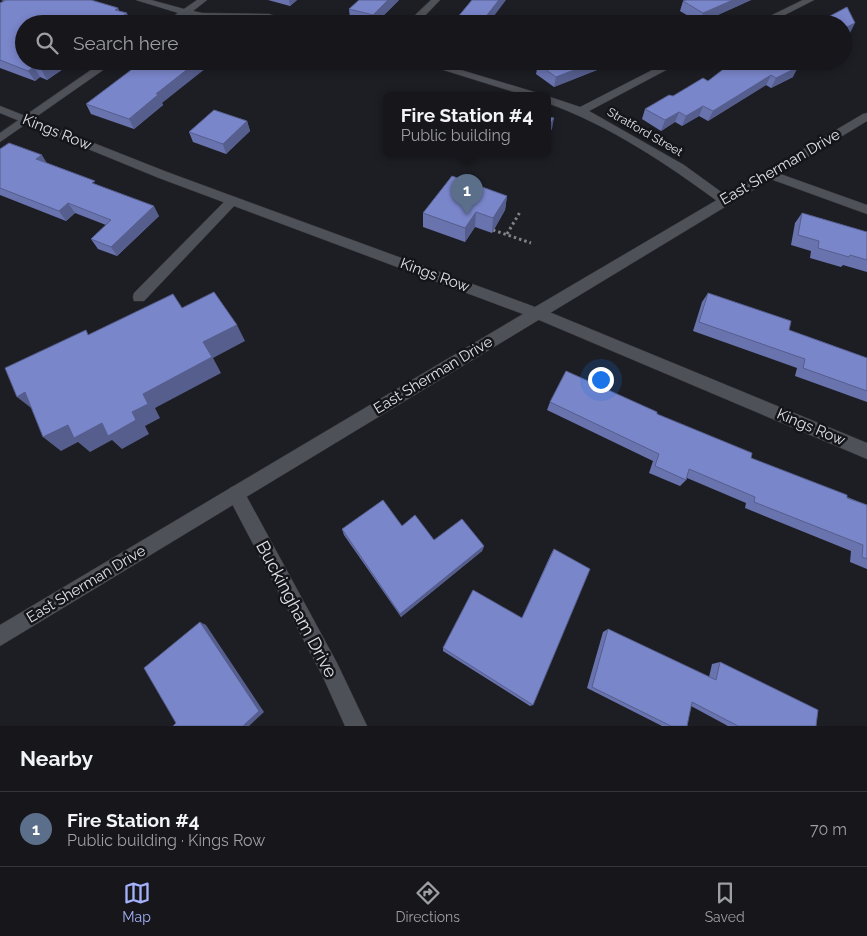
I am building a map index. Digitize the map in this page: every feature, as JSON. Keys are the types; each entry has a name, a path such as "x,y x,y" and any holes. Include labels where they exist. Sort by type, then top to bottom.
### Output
{"street":[{"path":"140,0 183,13 197,15"},
{"path":"180,15 203,0"},
{"path":"420,15 436,0"},
{"path":"778,15 810,0"},
{"path":"0,138 98,70"},
{"path":"450,70 524,92"},
{"path":"581,110 660,70"},
{"name":"Stratford Street","path":"551,100 581,110 680,168 724,200"},
{"name":"Kings Row","path":"0,109 163,175 537,313 867,451"},
{"name":"East Sherman Drive","path":"0,636 724,200 867,116"},
{"path":"769,174 867,210"},
{"name":"Buckingham Drive","path":"236,494 330,670 356,726"}],"lane":[{"path":"139,298 232,200"}],"path":[{"path":"507,234 520,212"},
{"path":"493,230 531,243"}],"building":[{"path":"6,0 91,0 118,8 115,10 127,13 124,15 15,15 15,66 0,60 0,3"},
{"path":"359,0 388,0 373,15 349,9"},
{"path":"472,0 499,0 487,15 460,15"},
{"path":"733,0 703,13 683,1"},
{"path":"847,7 851,15 832,15"},
{"path":"131,70 187,70 156,94 159,94 129,119 86,104"},
{"path":"546,70 574,70 556,77"},
{"path":"722,70 792,70 776,78 771,75 713,111 703,106 686,116 679,112 665,120 645,109 669,95 673,96 703,78 708,81"},
{"path":"214,110 247,121 223,144 189,132"},
{"path":"9,143 42,155 36,159 95,181 92,183 154,206 111,247 91,239 111,220 68,203 59,211 0,188 0,149"},
{"path":"452,176 507,196 493,218 476,212 465,228 423,213"},
{"path":"802,213 867,232 867,260 818,248 819,241 798,235"},
{"path":"214,292 237,325 203,342 212,357 143,394 148,404 132,412 136,420 108,436 102,423 74,438 68,425 43,437 25,392 17,397 5,368 86,330 88,335 173,294 182,308"},
{"path":"708,293 791,321 789,330 867,358 867,391 803,368 805,359 699,322"},
{"path":"566,371 657,412 657,414 752,453 751,458 847,495 847,498 867,505 867,559 862,557 863,545 754,502 755,497 689,469 686,480 655,466 659,454 550,402"},
{"path":"383,500 402,526 415,515 434,540 462,519 484,546 400,614 342,529"},
{"path":"554,549 590,569 533,705 443,648 473,590 522,618"},
{"path":"200,622 259,711 243,726 173,726 176,723 144,668"},
{"path":"608,629 716,680 720,662 818,710 816,726 738,726 692,702 687,726 671,726 592,687"}],"place":[{"name":"Fire Station #4","path":"467,215"}]}
